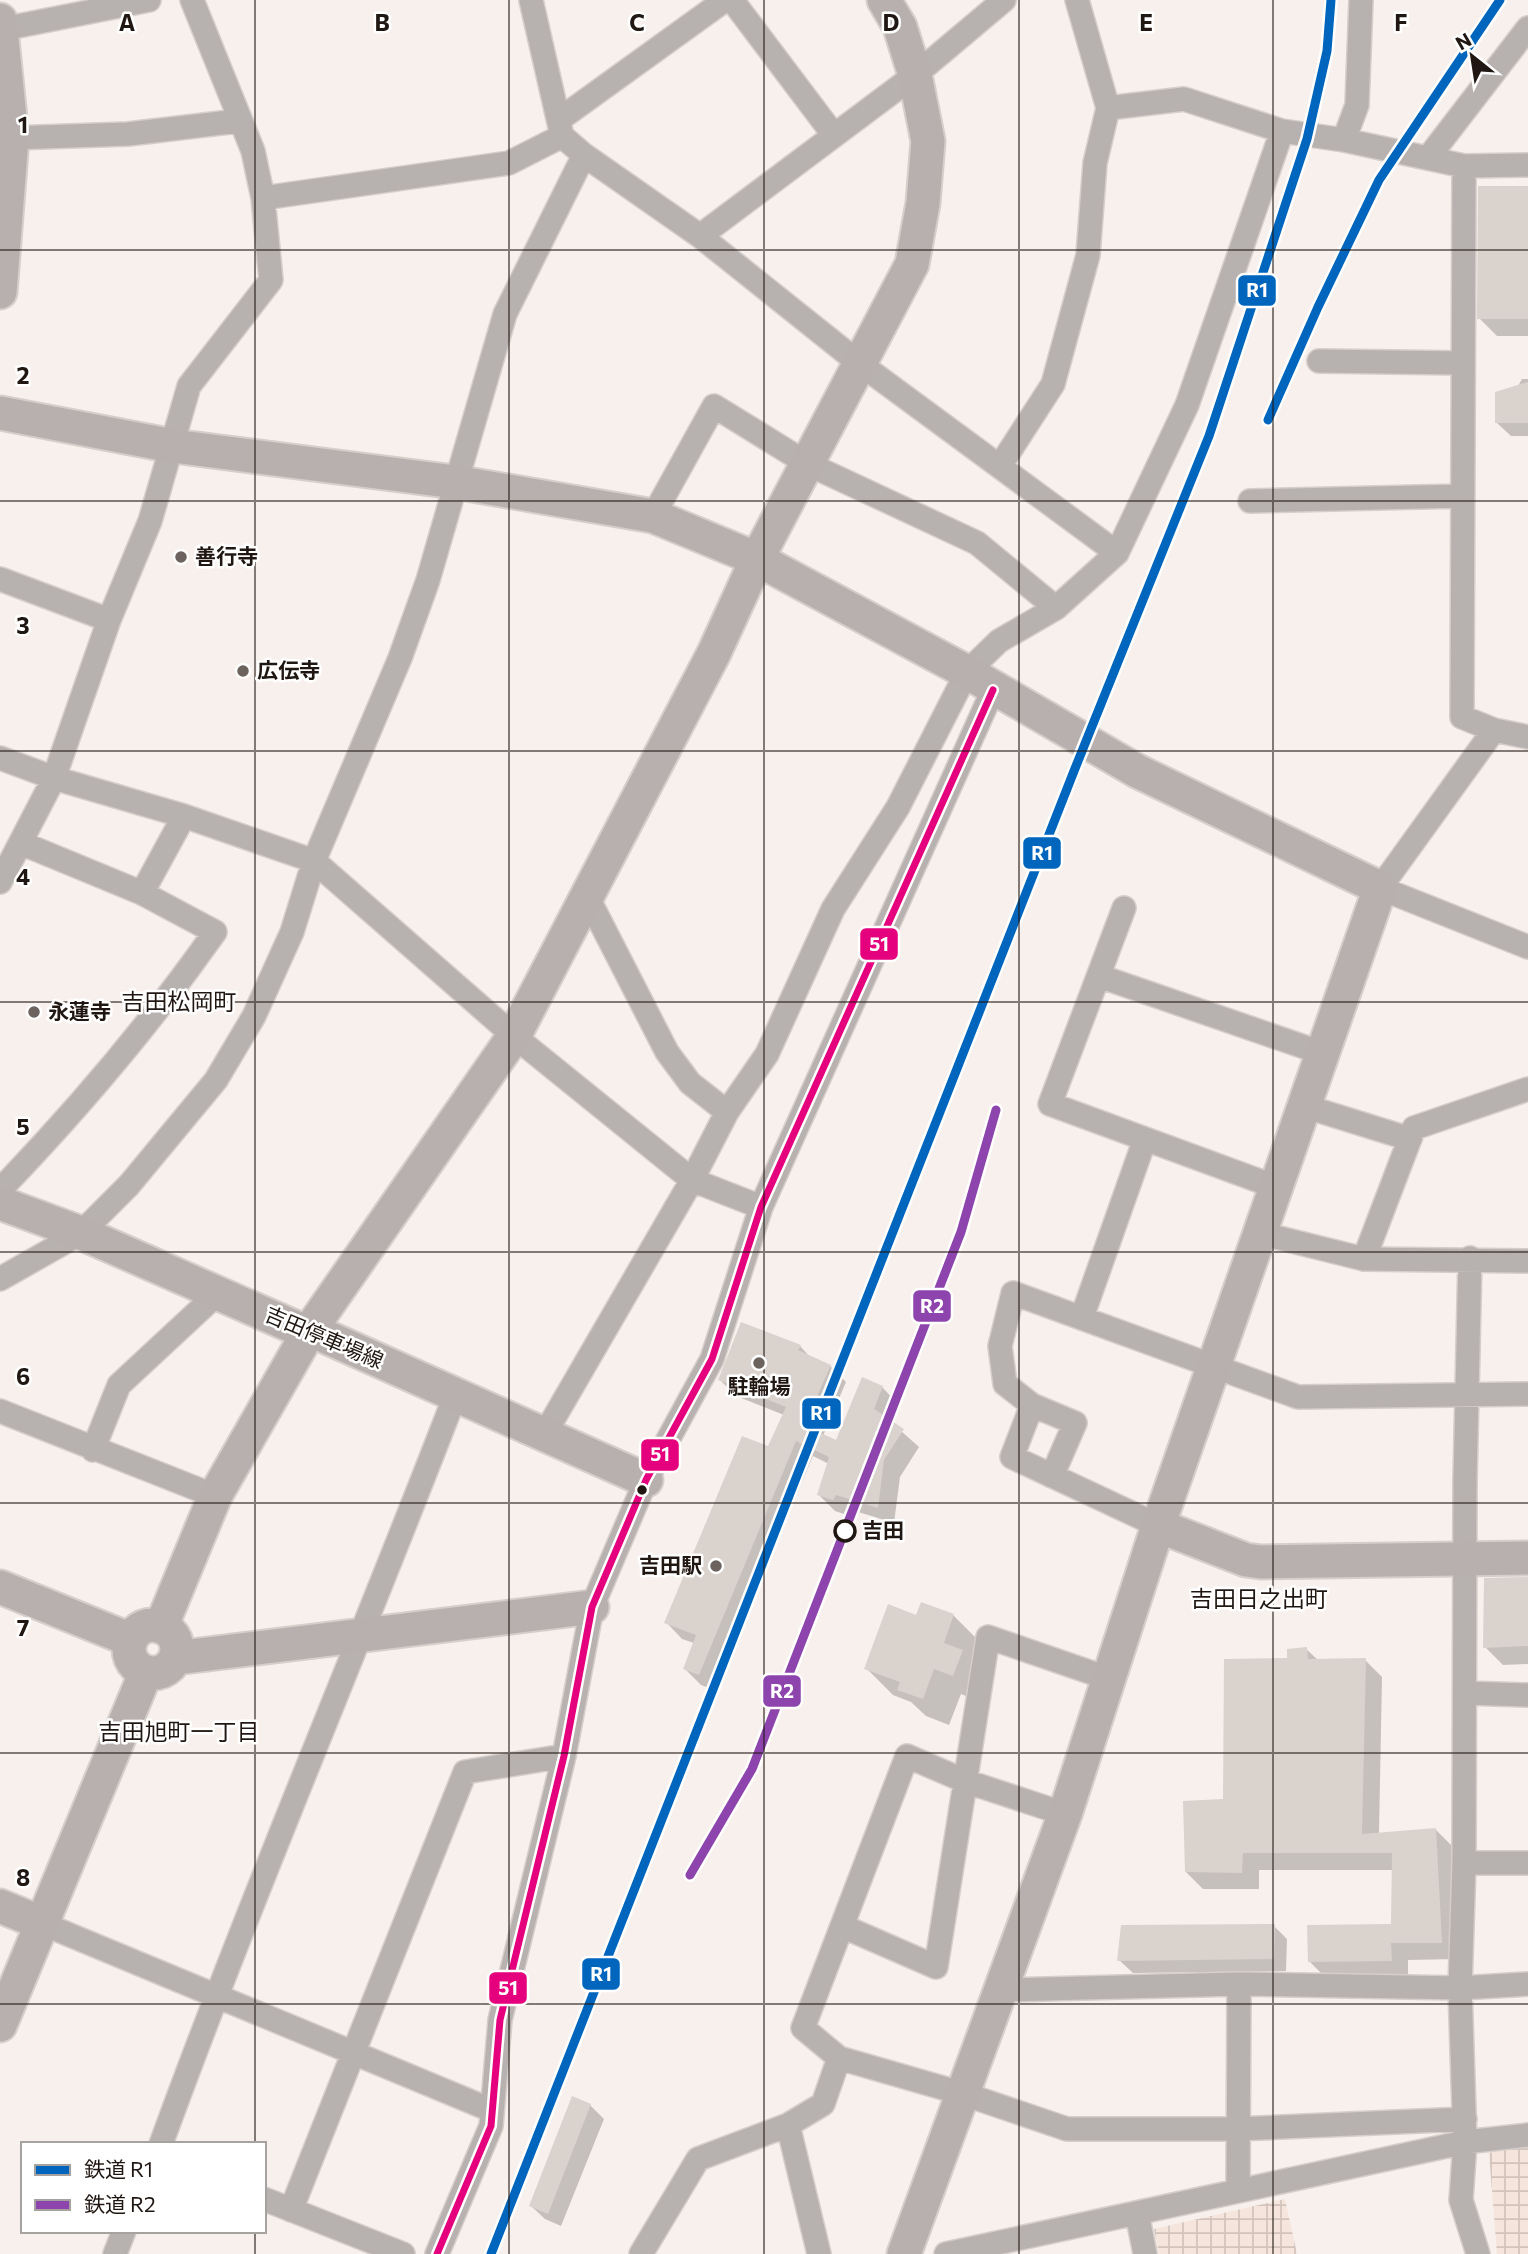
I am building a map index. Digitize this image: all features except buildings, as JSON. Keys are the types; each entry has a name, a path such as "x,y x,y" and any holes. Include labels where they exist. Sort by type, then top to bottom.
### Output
{"street":[{"path":"0,292 12,138 1,25 149,0"},
{"path":"0,882 54,778 109,621 150,521 189,386 211,362 271,280 263,198 253,151 192,0"},
{"path":"531,0 561,128 584,155 701,236 859,363 1117,553"},
{"path":"263,198 509,163 561,128 725,0"},
{"path":"732,0 833,134"},
{"path":"592,1608 175,1658 161,1672 146,1672 130,1656 146,1634 215,1496 308,1333 514,1036 715,653 757,559 912,264 923,203 928,141 915,75 900,27 884,0"},
{"path":"701,236 833,134 915,75 1004,0"},
{"path":"1000,466 1053,384 1088,255 1095,163 1108,108 1077,0"},
{"path":"1344,139 1357,105 1361,0"},
{"path":"1428,158 1528,28"},
{"path":"1108,108 1184,99 1282,131 1344,139 1464,166 1528,165"},
{"path":"12,138 128,134 239,121"},
{"path":"437,2254 491,2126 500,2020 564,1756 592,1608 646,1480 712,1359 761,1207 980,681 999,642 1056,608 1117,553 1187,405 1282,131"},
{"path":"0,1279 81,1233 129,1185 216,1080 254,1016 292,932 314,861 400,659 428,580 505,314 584,155"},
{"path":"1464,166 1462,716 1494,730 1528,737"},
{"path":"1319,361 1462,363"},
{"path":"653,516 714,406 808,464 977,543 1056,608"},
{"path":"0,413 173,446 456,482 653,516 757,559 1098,746 1137,771 1380,888 1528,947"},
{"path":"1250,501 1462,496"},
{"path":"0,579 109,621"},
{"path":"544,1435 692,1180 727,1112 766,1054 833,909 980,681"},
{"path":"904,2254 1065,1814 1158,1526 1380,888 1494,730"},
{"path":"0,758 54,778 184,816 314,861 514,1036 692,1180 761,1207"},
{"path":"142,893 184,816"},
{"path":"0,1190 51,1137 182,979 215,932 142,893 21,843"},
{"path":"588,898 667,1052 690,1083 727,1112"},
{"path":"1124,908 1051,1104 1276,1187"},
{"path":"1099,976 1322,1053"},
{"path":"1364,1259 1414,1128 1528,1089"},
{"path":"1304,1106 1410,1139"},
{"path":"1082,1317 1145,1139"},
{"name":"吉田停車場線","path":"0,1203 81,1233 308,1333 322,1335 646,1480"},
{"path":"1259,1233 1364,1259 1470,1258 1528,1261"},
{"path":"1470,1258 1464,1863 1460,1988 1465,2131 1461,2200 1478,2254"},
{"path":"93,1450 119,1385 218,1293"},
{"path":"1052,1476 1075,1423 1032,1405 1005,1384 1000,1346 1013,1293 1298,1396 1528,1394"},
{"path":"162,2142 215,1997 363,1637 455,1396"},
{"path":"1032,1405 1012,1457 1158,1526 1246,1560 1261,1562 1528,1558"},
{"path":"0,1411 215,1496"},
{"path":"0,1587 146,1634 175,1639 175,1658"},
{"path":"842,1926 936,1967 988,1637 1110,1679"},
{"path":"0,2025 146,1672"},
{"path":"1465,1693 1528,1695"},
{"path":"291,2210 465,1772 564,1756"},
{"path":"1065,1814 965,1781 907,1756 803,2028 839,2058 964,2094 1067,2129 1465,2131 1528,2134"},
{"path":"1464,1863 1528,1863"},
{"path":"0,1906 491,2110"},
{"path":"1002,1990 1239,1984 1460,1988 1528,1984"},
{"path":"1238,2191 1239,1984"},
{"path":"641,2254 698,2158 788,2125 823,2104 839,2058"},
{"path":"788,2125 819,2254"},
{"path":"946,2254 1238,2191 1465,2131"},
{"path":"266,2200 403,2254"},
{"path":"1137,2213 1145,2254"},
{"path":"115,2254 123,2233"}],"shaded area":[{"path":"1528,2144 1528,2254 1497,2254 1489,2153"},
{"path":"1285,2199 1297,2254 1159,2254 1154,2229"}],"rail line":[{"name":"R1","path":"491,2254 1074,771 1209,436 1307,139 1327,51 1331,0"},
{"name":"R1","path":"1268,420 1379,180 1500,0"},
{"name":"R2","path":"690,1875 752,1769 961,1232 996,1110"}],"transit line":[{"name":"51","path":"437,2254 491,2126 500,2020 564,1756 592,1607 646,1480 712,1359 761,1207 993,690"}],"place":[{"name":"善行寺","path":"181,557"},
{"name":"広伝寺","path":"243,671"},
{"name":"永蓮寺","path":"34,1012"},
{"name":"駐輪場","path":"759,1363"},
{"name":"吉田","path":"845,1531"},
{"name":"吉田駅","path":"716,1566"}],"district":[{"name":"吉田松岡町","path":"179,1002"},
{"name":"吉田日之出町","path":"1259,1599"},
{"name":"吉田旭町一丁目","path":"179,1732"}]}
